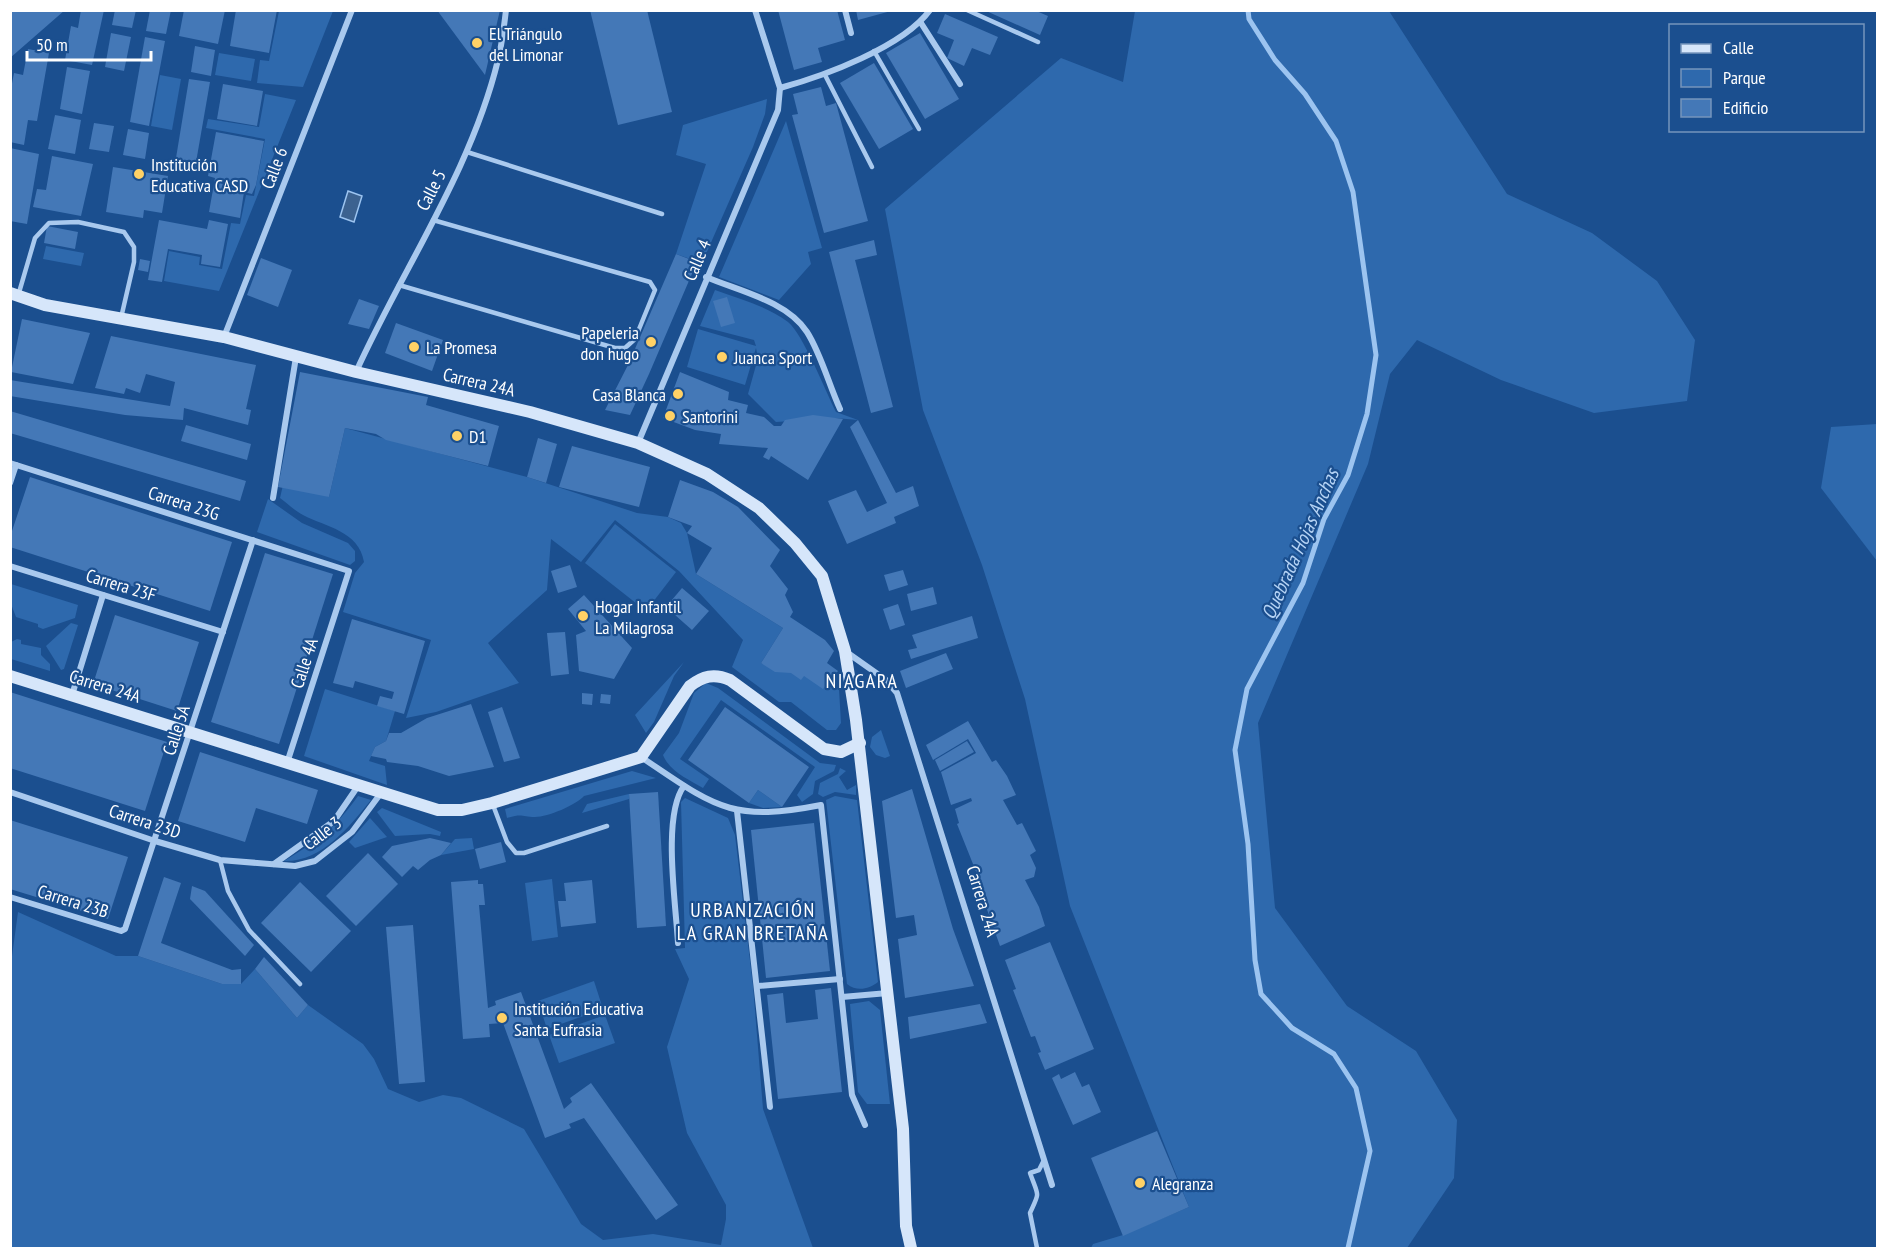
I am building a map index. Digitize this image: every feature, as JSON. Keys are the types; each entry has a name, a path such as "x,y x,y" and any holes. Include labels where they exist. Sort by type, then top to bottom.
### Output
{"street":[{"name":"Calle 6","path":"224,337 352,10"},
{"name":"Calle 5","path":"356,372 467,152 498,60 506,10"},
{"path":"755,10 780,88 825,75 874,51 921,22 930,10"},
{"path":"845,10 851,33"},
{"path":"921,22 960,84"},
{"name":"Calle 4","path":"638,443 778,110 780,88"},
{"path":"706,278 774,305 793,316 807,333 840,409"},
{"name":"Carrera 24A","path":"14,295 45,304 224,337 356,372 530,412 638,443 707,474 759,508 795,543 822,576 845,651 860,743 888,993 903,1129 906,1226 911,1248"},
{"path":"273,498 296,357"},
{"path":"10,483 13,464"},
{"name":"Carrera 23G","path":"13,464 349,571"},
{"name":"Calle 5A","path":"125,928 253,540"},
{"name":"Carrera 23F","path":"10,566 223,632"},
{"name":"Calle 4A","path":"287,763 349,571"},
{"path":"72,695 103,595"},
{"name":"Carrera 24A","path":"845,651 886,680 897,693 956,872 1043,1162 1052,1185"},
{"name":"Carrera 24A","path":"10,675 438,810 462,810 492,803 641,757"},
{"path":"860,743 841,752 824,749 730,680 719,675 701,678 690,686 641,757 716,805 737,811 781,813 820,805 852,1095 865,1125"},
{"name":"Calle 3","path":"274,864 334,821 358,786"},
{"path":"678,942 671,824 678,794 684,786"},
{"name":"Carrera 23D","path":"10,792 155,841 220,860 274,864"},
{"name":"Calle 3","path":"274,864 295,866 315,861 351,832 381,793"},
{"path":"737,811 770,1107"},
{"name":"Carrera 23B","path":"10,897 121,931 125,928"},
{"path":"758,986 840,979"},
{"path":"842,997 888,993"}],"lane":[{"path":"967,10 1038,42"},
{"path":"874,51 919,129"},
{"path":"825,75 872,167"},
{"path":"467,152 662,214"},
{"path":"399,285 615,348 625,348 635,339 655,290 650,282 433,220"},
{"path":"14,295 35,238 49,223 78,222 124,232 134,247 134,262 121,318"},
{"path":"492,803 507,842 516,853 607,826"},
{"path":"220,860 228,891 249,930 300,984"},
{"path":"1037,1248 1030,1214 1038,1202 1038,1195 1030,1173 1038,1170 1043,1162"}],"green space":[{"path":"279,11 333,11 303,87 257,83 260,60 269,61"},
{"path":"1135,11 1389,11 1507,194 1592,233 1657,281 1695,340 1687,401 1594,413 1501,380 1417,340 1390,374 1368,464 1258,723 1275,908 1347,1006 1416,1051 1457,1120 1454,1178 1407,1248 1091,1248 1093,1244 1123,1235 1189,1207 1070,906 1025,699 982,565 923,410 885,209 1061,58 1123,82"},
{"path":"219,53 255,59 251,81 215,75"},
{"path":"160,75 181,79 172,130 151,126"},
{"path":"265,94 296,100 219,291 164,281 169,251 200,257 199,265 222,269 231,223 240,224 246,195 254,196 265,139 206,128 208,119 259,127"},
{"path":"767,99 765,114 753,147 702,263 676,254 706,164 676,155 683,125"},
{"path":"786,121 822,248 808,252 811,264 779,300 719,277"},
{"path":"46,246 84,253 81,266 43,259"},
{"path":"715,290 762,307 788,322 807,350 836,412 858,420 835,418 776,422 748,394 758,358 756,348 745,385 687,367 698,329 756,346 754,340 700,326"},
{"path":"1878,424 1877,561 1821,488 1831,427"},
{"path":"345,428 527,477 637,513 668,517 681,523 687,533 696,574 783,628 761,663 804,676 833,677 839,689 841,723 836,730 827,730 791,702 779,702 732,667 743,640 679,571 615,520 581,562 551,539 547,590 488,643 519,683 436,712 406,718 431,640 343,612 355,573 364,562 361,552 356,543 340,531 300,513 280,498 286,472 329,497"},
{"path":"268,499 302,523 348,543 355,551 355,561 350,565 257,532"},
{"path":"615,524 676,572 646,611 585,563"},
{"path":"11,584 78,605 75,618 43,629 38,627 38,624 16,617 11,604"},
{"path":"71,623 78,625 64,669 61,670 46,646"},
{"path":"21,640 21,644 41,648 41,655 50,664 50,671 11,659 11,642"},
{"path":"684,662 674,676 654,722 646,733 635,715"},
{"path":"706,683 718,688 820,763 836,765 834,771 815,781 813,794 802,802 797,795 815,767 721,700 680,759 709,779 703,788 680,774 670,766 663,755 679,733 694,693"},
{"path":"325,689 395,711 386,741 375,747 369,761 385,766 387,785 304,756"},
{"path":"881,730 890,756 885,758 876,755 870,747 872,737"},
{"path":"840,768 846,771 839,777 847,790 856,785 856,795 835,792 823,797 818,794 820,783 838,774"},
{"path":"632,771 656,778 584,796 568,807 547,815 535,817 519,815 507,818 505,809"},
{"path":"758,790 782,807 763,808 749,803"},
{"path":"629,794 629,799 582,813 587,804"},
{"path":"358,796 371,800 334,841 311,856 284,861 325,833"},
{"path":"835,796 857,800 878,982 863,989 847,984 826,800"},
{"path":"685,798 728,818 735,835 753,986 763,1109 813,1248 11,1248 10,971 18,912 116,956 138,956 222,984 241,984 255,969 297,1018 308,1005 363,1044 374,1059 388,1089 419,1102 443,1095 461,1098 524,1129 581,1224 603,1240 653,1234 721,1245 726,1205 687,1133 667,1047 689,979 675,949 685,948 681,802"},
{"path":"382,808 441,832 440,836 430,834 395,836 377,812"},
{"path":"370,818 387,837 355,848 349,842"},
{"path":"472,838 474,849 441,855 455,839"},
{"path":"552,879 558,937 532,941 525,883"},
{"path":"594,981 603,1009 547,1029 538,1001"},
{"path":"869,1001 880,1010 890,1104 867,1104 858,1092 850,1004"},
{"path":"605,1015 615,1043 559,1063 549,1035"}],"shaded area":[{"path":"348,191 362,196 354,222 340,217"}],"building":[{"path":"10,10 65,10 10,58"},
{"path":"81,10 104,10 92,65 65,60 71,26 78,28"},
{"path":"115,10 136,10 132,28 112,25"},
{"path":"150,10 171,10 166,34 146,31"},
{"path":"184,10 225,10 218,44 179,36"},
{"path":"236,10 277,10 269,53 230,46"},
{"name":"El Triángulo del Limonar","path":"437,10 500,10 485,75"},
{"path":"590,10 647,10 672,112 618,125"},
{"path":"778,10 837,10 845,40 818,48 822,62 794,70"},
{"path":"856,10 891,10 891,11 858,20"},
{"path":"984,10 1034,10 1048,16 1040,35"},
{"path":"945,14 998,37 990,55 972,48 964,66 947,58 954,40 937,33"},
{"path":"111,33 131,37 124,71 105,67"},
{"path":"920,33 959,99 925,119 886,53"},
{"path":"145,37 165,41 149,126 130,122"},
{"path":"195,46 215,50 211,76 191,72"},
{"path":"28,49 49,53 37,121 28,120 24,145 10,142 10,94 14,73 23,75"},
{"path":"874,63 913,129 879,149 840,83"},
{"path":"67,67 90,71 82,114 60,109"},
{"path":"189,79 210,82 195,168 175,164"},
{"path":"223,84 263,91 257,126 217,119"},
{"path":"821,87 826,106 836,103 868,221 824,233 792,115 798,114 793,94"},
{"path":"55,115 81,120 75,154 48,149"},
{"path":"94,123 114,126 109,152 89,149"},
{"path":"128,129 149,133 145,159 123,155"},
{"path":"216,132 264,141 256,185 252,194 244,192 240,218 209,212 215,178 208,176"},
{"path":"10,148 39,154 27,224 10,221"},
{"path":"52,156 93,164 81,216 33,207 37,189 46,190"},
{"path":"113,167 168,176 162,213 144,210 143,218 106,212"},
{"path":"159,220 207,229 209,220 228,224 220,267 201,264 202,255 168,249 162,282 148,280"},
{"path":"47,226 78,232 75,249 44,243"},
{"path":"874,240 877,255 855,260 893,407 871,413 829,252"},
{"path":"676,254 697,262 649,374 630,415 605,410 628,365"},
{"path":"261,258 292,270 278,307 247,295"},
{"path":"140,259 150,261 148,272 138,270"},
{"path":"727,297 735,323 721,327 713,301"},
{"path":"359,299 379,306 369,329 348,324"},
{"path":"22,319 90,333 73,384 11,372"},
{"name":"La Promesa","path":"396,323 443,340 432,371 385,353"},
{"path":"111,336 256,365 246,409 251,410 248,425 184,408 183,420 125,415 10,396 10,380 170,406 175,382 146,374 140,393 126,388 124,394 95,388"},
{"path":"300,372 428,397 426,405 499,426 488,466 386,440 376,434 345,428 329,497 278,487"},
{"path":"680,372 729,392 728,400 748,405 746,413 764,417 774,426 781,426 785,420 813,415 843,419 808,480 771,456 769,460 763,457 768,448 719,444 721,434 695,430 663,418"},
{"path":"10,411 246,481 240,501 10,433"},
{"path":"858,420 896,493 913,486 919,506 894,517 896,523 847,544 828,501 856,490 867,512 887,503 850,427"},
{"path":"186,425 251,444 247,460 181,441"},
{"path":"538,438 557,444 546,483 527,477"},
{"path":"572,446 650,467 639,507 559,487"},
{"path":"30,477 232,542 210,611 10,547 10,537"},
{"path":"680,480 713,492 738,507 780,550 770,566 788,589 785,595 793,612 790,617 825,640 834,651 827,663 838,671 823,689 804,676 801,680 791,673 775,672 761,663 783,628 696,574 712,548 687,533 692,526 668,517"},
{"path":"265,553 333,574 279,744 211,722"},
{"path":"570,565 577,587 558,593 551,571"},
{"path":"903,570 908,585 889,591 884,575"},
{"path":"933,587 937,604 911,611 907,594"},
{"path":"682,588 709,611 692,630 666,607"},
{"path":"584,595 632,648 614,679 579,671 576,635 586,631 568,609"},
{"path":"898,604 905,625 890,630 883,609"},
{"path":"115,615 199,642 177,711 93,684"},
{"path":"972,616 978,638 911,659 908,650 917,648 912,635"},
{"path":"352,619 425,641 404,714 377,706 380,696 392,699 394,692 355,681 353,688 333,683"},
{"path":"565,632 569,674 551,676 547,633"},
{"path":"946,653 953,669 906,688 900,671"},
{"path":"10,692 167,742 145,811 10,768"},
{"path":"582,693 593,694 592,705 582,704"},
{"path":"601,694 611,695 610,704 600,703"},
{"path":"471,704 494,767 449,776 418,766 387,762 386,759 371,756 375,747 386,741 389,733 401,733 427,718"},
{"path":"502,707 520,758 504,762 488,712"},
{"path":"725,707 809,767 782,807 758,790 749,803 688,760"},
{"path":"968,721 992,762 996,760 1007,776 1016,795 1003,800 1017,825 1022,823 1036,851 1030,855 1036,868 1034,877 1025,880 1039,907 1045,926 1000,946 984,901 987,899 957,824 959,823 955,809 972,801 971,798 951,805 941,772 976,753 968,739 933,760 926,745"},
{"path":"967,741 974,752 940,771 935,760"},
{"path":"200,752 318,790 307,824 256,808 245,842 178,821"},
{"path":"912,789 953,929 974,986 905,998 898,939 917,935 914,915 896,918 882,801"},
{"path":"658,792 666,926 637,928 629,794"},
{"path":"10,820 128,857 108,919 10,889"},
{"path":"814,823 830,971 766,978 751,830"},
{"path":"430,838 451,843 441,855 430,860 418,870 413,866 402,877 382,857 392,846"},
{"path":"501,842 506,862 480,869 475,849"},
{"path":"368,853 398,884 356,926 326,896"},
{"path":"164,877 181,883 161,943 232,970 241,969 241,984 222,984 138,956"},
{"path":"478,880 478,884 483,884 485,905 479,905 488,1008 496,1005 495,1001 521,992 564,1109 572,1102 570,1098 591,1083 678,1205 656,1220 584,1118 569,1124 571,1128 545,1138 503,1023 489,1024 490,1037 463,1039 451,882"},
{"path":"592,880 596,923 561,927 558,901 566,901 564,883"},
{"path":"300,882 351,931 311,972 261,923"},
{"path":"192,886 205,891 254,945 245,956 190,899"},
{"path":"413,925 425,1082 399,1084 386,927"},
{"path":"1050,942 1094,1049 1045,1070 1038,1053 1041,1052 1035,1036 1031,1037 1013,990 1016,989 1005,960"},
{"path":"264,957 308,1005 297,1018 255,969"},
{"path":"831,988 842,1092 778,1099 767,995 783,993 786,1023 818,1019 815,990"},
{"path":"980,1004 987,1023 910,1039 908,1017"},
{"path":"1075,1072 1082,1087 1089,1084 1101,1112 1073,1125 1052,1078 1059,1074 1061,1079"},
{"name":"Alegranza","path":"1157,1131 1189,1207 1123,1236 1091,1158"}],"waterway":[{"name":"Quebrada Hojas Anchas","path":"1248,10 1249,19 1275,60 1305,94 1336,141 1353,192 1376,355 1367,414 1348,475 1324,519 1303,583 1247,689 1235,750 1248,844 1255,960 1261,994 1292,1028 1334,1054 1356,1088 1370,1151 1348,1248"}],"place":[{"name":"El Triángulo del Limonar","path":"477,43"},
{"name":"Institución Educativa CASD","path":"139,174"},
{"name":"Papeleria don hugo","path":"651,342"},
{"name":"La Promesa","path":"414,347"},
{"name":"Juanca Sport","path":"722,357"},
{"name":"Casa Blanca","path":"678,394"},
{"name":"Santorini","path":"670,416"},
{"name":"D1","path":"457,436"},
{"name":"Hogar Infantil La Milagrosa","path":"583,616"},
{"name":"Institución Educativa Santa Eufrasia","path":"502,1018"},
{"name":"Alegranza","path":"1140,1183"}],"district":[{"name":"NIAGARA","path":"862,681"},
{"name":"URBANIZACIÓN LA GRAN BRETAÑA","path":"753,922"}]}
